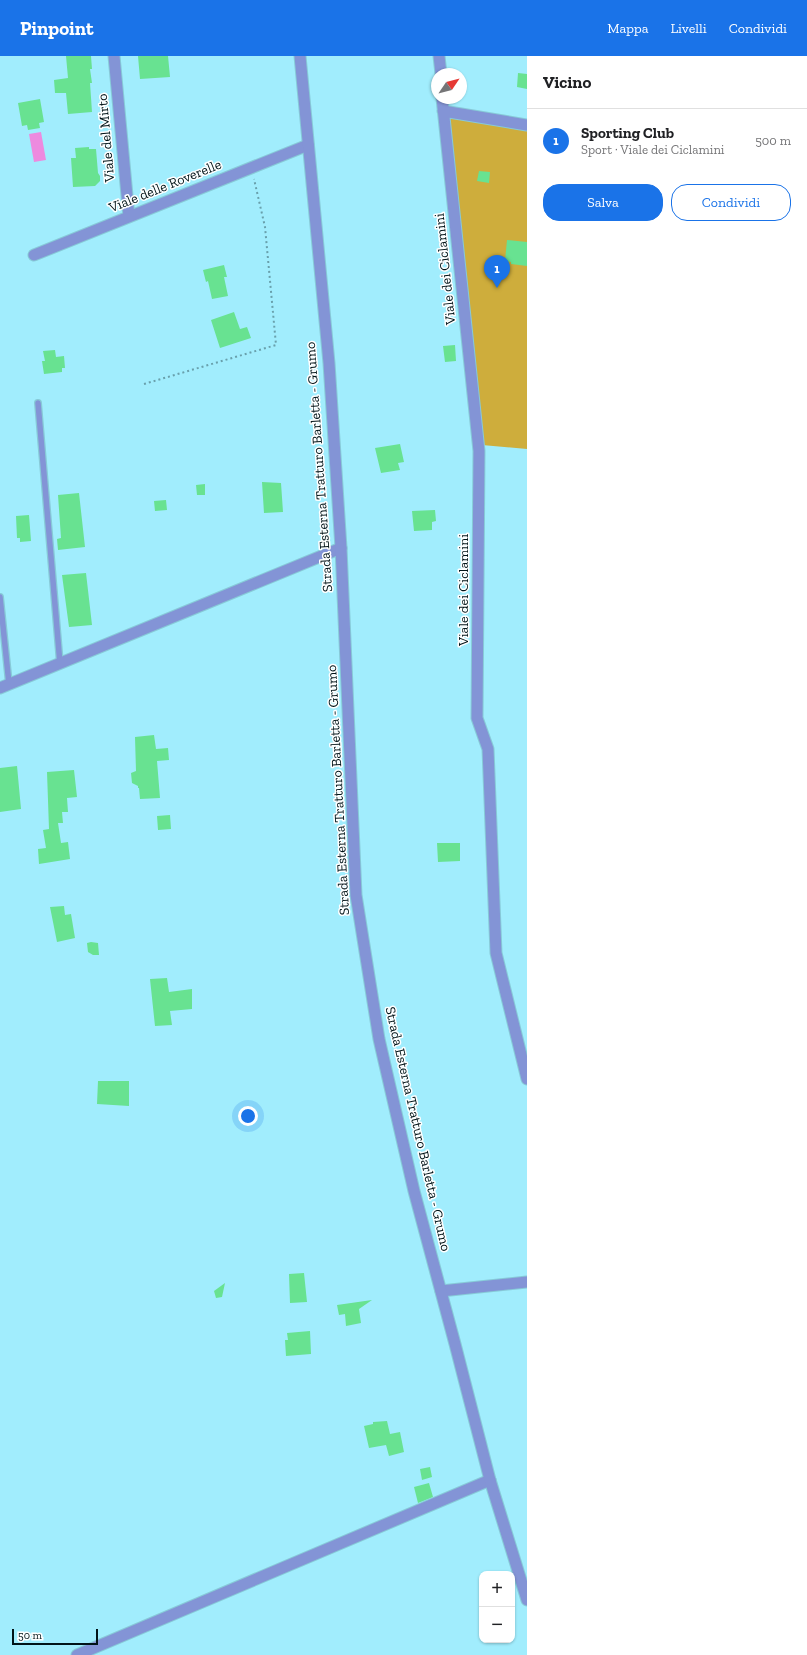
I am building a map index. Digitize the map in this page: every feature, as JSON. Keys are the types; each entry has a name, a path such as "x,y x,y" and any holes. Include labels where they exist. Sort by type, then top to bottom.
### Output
{"street":[{"name":"Viale del Mirto","path":"114,56 129,217"},
{"name":"Strada Esterna Tratturo Barletta - Grumo","path":"300,56 329,363 340,548 356,896 379,1039 414,1191 490,1480 527,1600"},
{"path":"439,56 440,68"},
{"name":"Viale dei Ciclamini","path":"442,104 479,450 477,718 488,750 496,953 527,1079"},
{"path":"443,111 527,125"},
{"name":"Viale delle Roverelle","path":"34,255 308,146"},
{"path":"4,686 340,548"},
{"path":"441,1291 527,1282"},
{"path":"77,1655 490,1480"}],"lane":[{"path":"38,403 60,664"},
{"path":"0,597 4,686"}],"path":[{"path":"144,384 276,345 265,227 252,168"}],"shaded area":[{"path":"449,117 527,131 527,449 482,445"},
{"path":"41,132 46,160 34,162 29,134"}],"building":[{"path":"66,56 91,56 92,69 90,69 92,83 90,83 92,112 68,114 66,93 55,93 54,80 68,78"},
{"path":"138,56 168,56 170,77 140,79"},
{"path":"518,73 527,74 527,89 517,87"},
{"path":"40,99 44,122 39,123 40,128 28,130 27,125 22,126 18,103"},
{"path":"89,147 89,149 96,149 100,181 95,186 73,187 71,158 76,158 75,148"},
{"path":"479,171 490,172 489,183 477,181"},
{"path":"507,240 527,242 527,266 511,264 511,262 505,261"},
{"path":"224,265 227,277 224,277 228,296 212,299 208,281 206,282 203,270"},
{"path":"234,312 240,329 247,327 251,338 220,348 211,320"},
{"path":"455,345 456,361 445,362 443,346"},
{"path":"55,350 56,357 64,356 65,368 62,368 62,372 44,374 42,361 45,361 43,351"},
{"path":"400,444 404,462 398,463 400,470 381,473 375,448"},
{"path":"262,482 281,483 283,512 264,513"},
{"path":"205,484 205,495 197,495 196,485"},
{"path":"79,493 85,547 58,550 57,539 61,538 58,495"},
{"path":"166,500 167,510 155,511 154,501"},
{"path":"435,510 436,521 432,522 432,530 414,531 412,511"},
{"path":"29,515 31,541 20,542 20,538 17,538 16,516"},
{"path":"86,573 92,625 69,627 62,575"},
{"path":"154,735 156,749 168,748 169,760 157,761 160,798 140,799 139,788 132,783 131,773 136,771 135,737"},
{"path":"17,766 21,809 0,812 0,768"},
{"path":"74,770 77,797 67,798 68,812 62,812 63,823 58,823 61,843 68,842 70,859 39,864 38,849 46,848 43,830 49,829 47,772"},
{"path":"170,815 171,829 158,830 157,816"},
{"path":"437,843 460,843 460,861 438,862"},
{"path":"64,906 65,915 71,914 75,938 57,942 50,907"},
{"path":"87,943 98,943 99,955 93,955 88,952"},
{"path":"167,978 169,992 192,989 192,1009 170,1011 172,1025 155,1026 150,979"},
{"path":"98,1081 129,1081 129,1106 97,1104"},
{"path":"304,1273 307,1302 290,1303 289,1274"},
{"path":"225,1283 222,1297 216,1298 214,1291"},
{"path":"372,1300 359,1309 361,1323 346,1326 345,1314 339,1315 337,1305"},
{"path":"310,1331 311,1354 286,1356 285,1340 288,1340 287,1333"},
{"path":"387,1421 390,1434 400,1432 404,1452 389,1456 386,1445 369,1448 364,1426 373,1424 373,1422"},
{"path":"430,1467 432,1477 422,1480 420,1469"},
{"path":"429,1483 433,1497 418,1503 414,1487"}],"place":[{"name":"Sporting Club","path":"497,288"}]}
